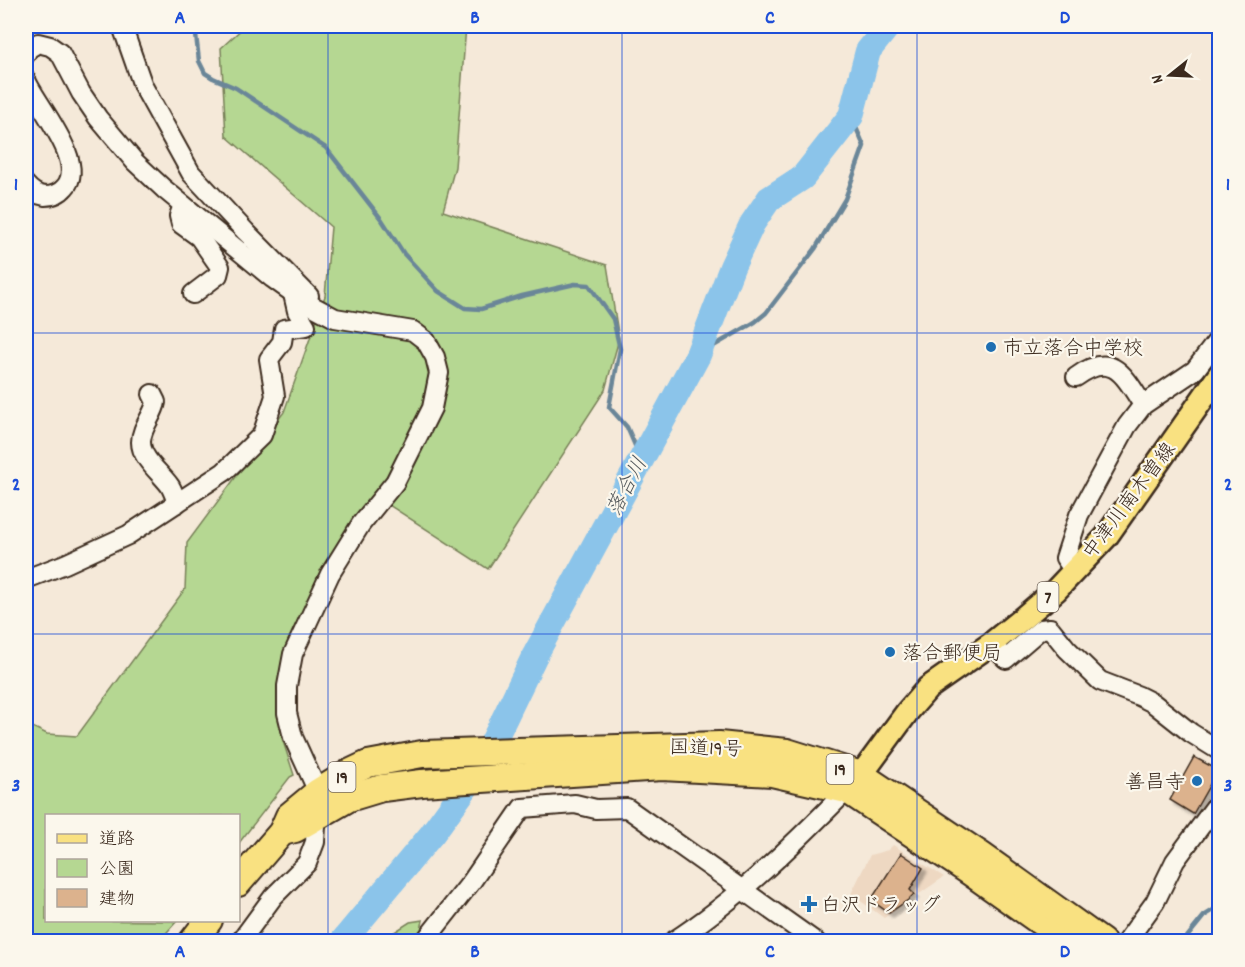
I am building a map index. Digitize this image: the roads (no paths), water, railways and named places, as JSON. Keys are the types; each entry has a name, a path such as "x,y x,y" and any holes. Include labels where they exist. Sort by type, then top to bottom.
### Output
{"highway":[{"name":"国道19号","path":"240,881 282,832 289,816 318,792 368,764 422,754 718,745 787,752 854,783 982,856 1102,942"},
{"name":"国道19号","path":"282,832 295,829 349,798 382,788 422,783 662,767 715,768 854,783 970,872 1069,942"},
{"path":"192,942 208,922"}],"main road":[{"name":"中津川南木曽線","path":"854,783 928,688 991,644 1056,590 1106,537 1220,374"}],"street":[{"path":"122,26 143,86 191,173 309,296 300,298"},
{"path":"26,54 28,49 38,43 50,46 60,53 81,93 98,118 135,162 183,205 300,298 335,318 413,331 426,341 435,357 439,373 432,408 401,471 395,482 361,524 330,574 293,654 287,686 287,713 293,737 318,792 315,842 307,863 273,897 240,942"},
{"path":"26,80 69,156 72,172 68,184 61,192 50,196 30,191 26,185"},
{"path":"183,205 179,216 181,224 199,237 220,267 218,275 193,294"},
{"path":"26,579 128,535 224,472 262,435 275,396 270,359 282,342 284,329 306,326 297,311 300,298"},
{"path":"1074,571 1065,558 1079,515 1127,426 1143,405 1195,370 1220,337"},
{"path":"1076,376 1099,364 1110,365 1125,377 1143,405"},
{"path":"152,394 156,402 155,410 149,418 141,442 146,457 172,489 177,503"},
{"path":"991,644 1006,659 1041,629 1050,628 1067,649 1100,681 1153,704 1191,733 1220,751"},
{"path":"672,942 702,922 742,890 808,830 854,783"},
{"path":"1126,942 1155,902 1175,861 1220,800"},
{"path":"424,942 472,881 522,808 575,804 596,809 627,808 816,942"}],"waterway":[{"path":"195,26 199,61 205,73 236,88 326,148 382,220 404,254 438,291 465,308 481,309 522,296 575,284 589,285 613,319 620,349 609,407 627,427 641,459"},
{"name":"落合川","path":"342,942 432,834 482,765 534,657 698,355 732,267 752,224 769,199 803,177 851,116 868,51 888,26"},
{"path":"698,355 755,322 766,313 815,249 845,199 864,146 851,116"},
{"path":"1183,942 1204,916 1220,906"}],"place":[{"name":"市立落合中学校","path":"991,347"},
{"name":"落合郵便局","path":"890,652"},
{"name":"善昌寺","path":"1197,781"},
{"name":"白沢ドラッグ","path":"809,904"}]}
